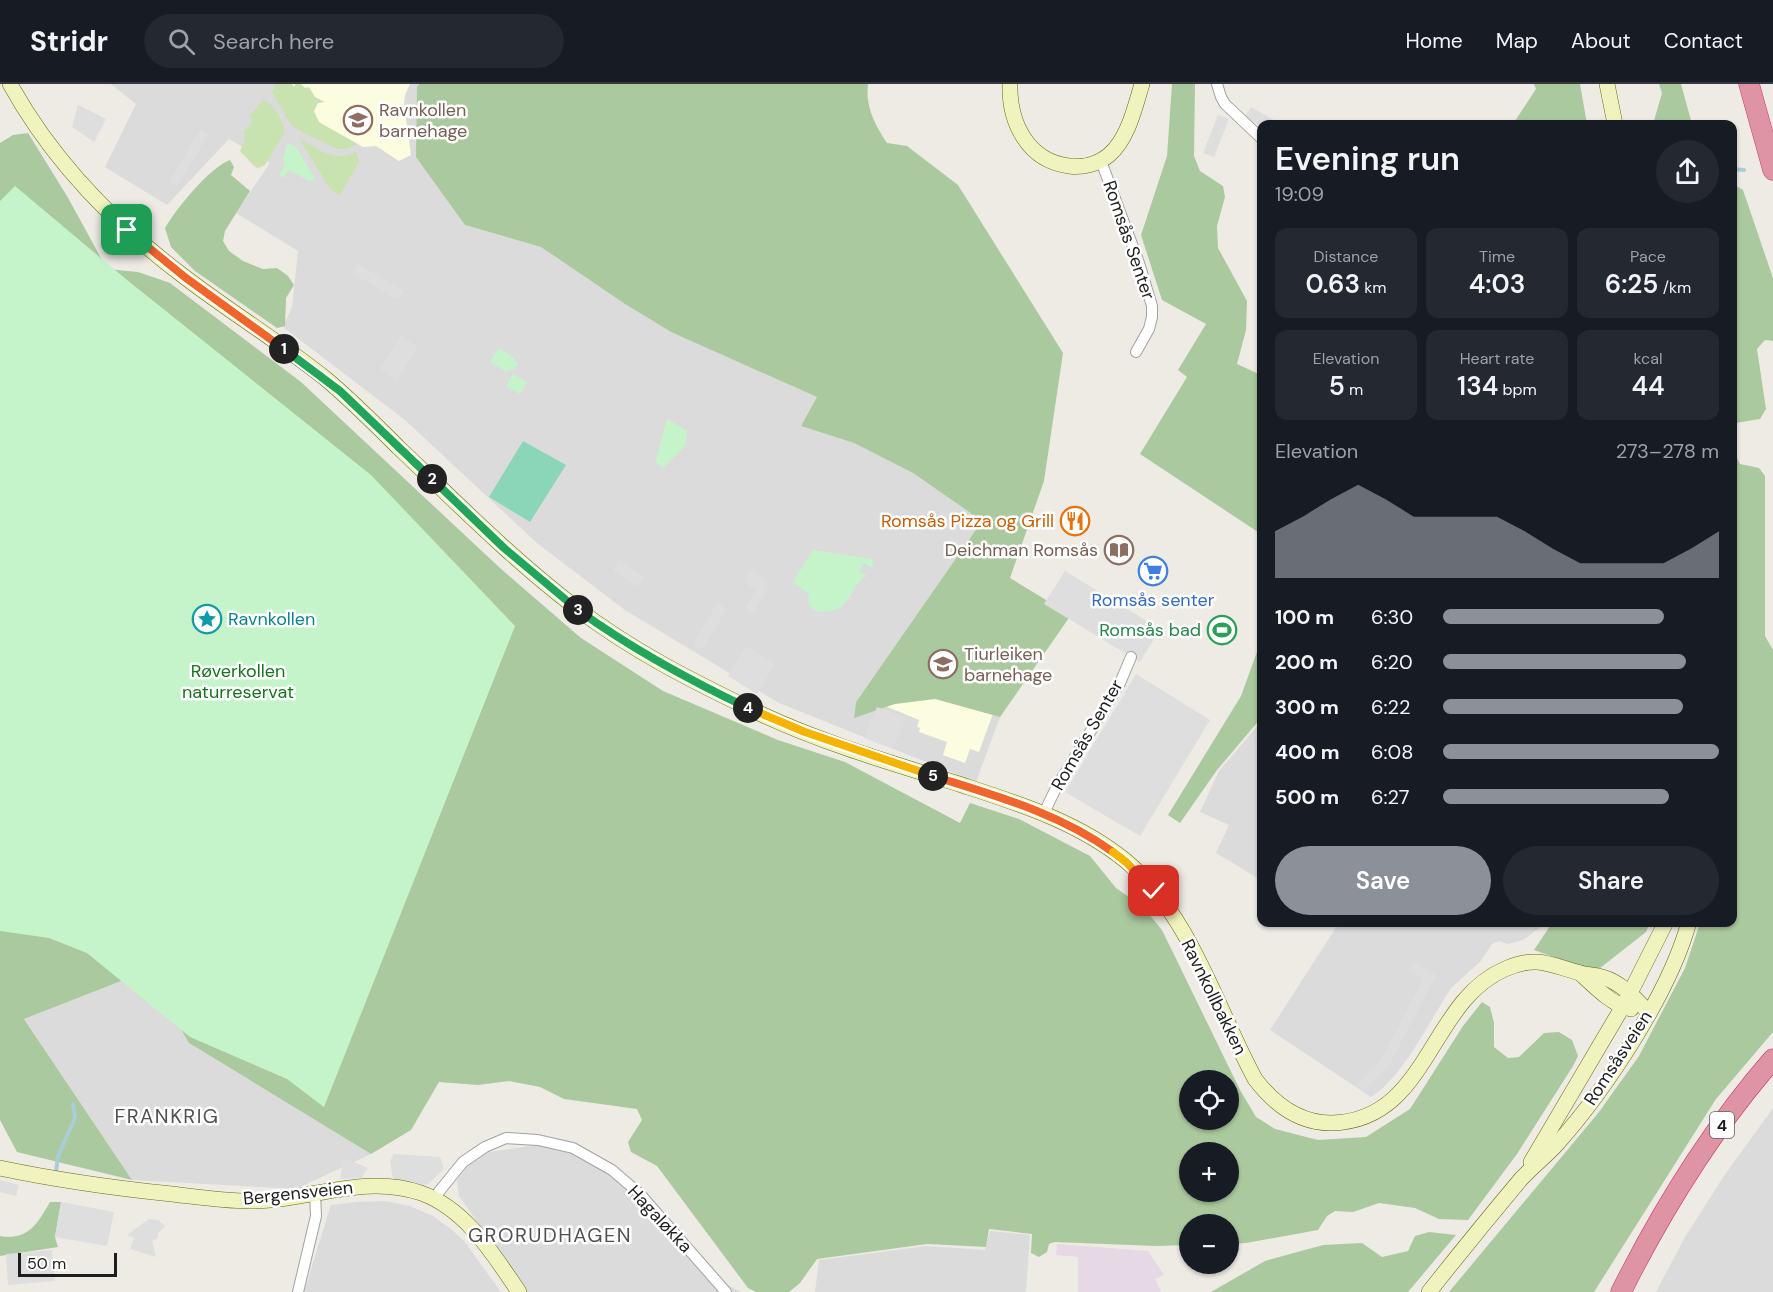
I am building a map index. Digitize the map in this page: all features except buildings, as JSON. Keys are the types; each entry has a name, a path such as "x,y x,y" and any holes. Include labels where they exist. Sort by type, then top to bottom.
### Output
{"highway":[{"path":"1749,84 1773,170"},
{"name":"4","path":"1621,1292 1652,1235 1696,1164 1741,1098 1773,1059"}],"street":[{"name":"Ravnkollbakken","path":"10,84 58,156 94,198 127,230 186,278 323,377 504,548 600,625 675,672 766,716 825,739 1044,813 1096,840 1126,862 1154,891 1175,920 1197,959 1256,1079 1280,1106 1290,1113 1323,1123 1359,1119 1382,1109 1405,1087 1473,991 1503,969 1524,963 1544,962 1561,965 1580,973 1605,977 1630,993 1649,1013"},
{"path":"1010,84 1011,106 1022,136 1037,154 1053,162 1069,166 1085,166 1108,156 1120,141 1132,116 1142,84"},
{"path":"1217,84 1225,104 1257,134"},
{"path":"1607,84 1613,120"},
{"name":"Romsås Senter","path":"1101,160 1139,262 1152,306 1149,329 1136,352"},
{"name":"Romsås Senter","path":"1044,813 1056,788 1120,683 1131,657"},
{"name":"Romsåsveien","path":"1523,1178 1623,1007 1663,927"},
{"name":"Romsåsveien","path":"1429,1292 1523,1178 1556,1144 1589,1104 1649,1013 1674,964 1687,927"},
{"name":"Ravnkollbakken","path":"1580,973 1597,989 1623,1007 1649,1013"},
{"name":"Hagaløkka","path":"433,1199 463,1162 485,1147 506,1138 538,1140 573,1148 612,1170 640,1194 726,1292"},
{"name":"Bergensveien","path":"0,1168 96,1186 232,1200 263,1201 364,1186 393,1187 422,1194 458,1215 519,1292"},
{"path":"298,1292 316,1216 315,1193"}],"shaded area":[{"path":"111,84 419,84 417,87 465,225 541,247 671,332 818,397 801,426 854,443 913,473 982,521 856,702 854,717 895,704 935,699 1000,717 976,782 779,703 625,610 538,544 405,420 283,327 292,307 298,251 236,213 270,163 229,139 167,205 105,167 136,104"},
{"name":"Ravnkollen barnehage","path":"277,84 410,84 404,104 411,155 399,161 376,146 363,147 344,136 301,118"},
{"path":"78,105 106,119 94,142 72,127"},
{"path":"1251,107 1274,120 1257,120 1257,124 1245,117"},
{"path":"1218,115 1229,119 1214,157 1203,153"},
{"path":"200,130 209,134 177,187 169,182"},
{"path":"358,264 404,291 398,300 352,273"},
{"path":"401,336 418,347 397,380 380,369"},
{"path":"619,561 644,577 638,587 613,571"},
{"path":"751,570 771,583 753,613 745,608 756,590 744,582"},
{"path":"1065,571 1160,629 1140,662 1044,604"},
{"path":"717,603 727,609 702,650 693,644"},
{"path":"746,646 775,664 757,694 728,676"},
{"path":"1136,674 1210,720 1140,836 1065,792"},
{"path":"999,697 979,752 970,749 965,763 943,755 947,742 919,732 920,728 917,727 919,720 871,700"},
{"path":"877,707 906,718 893,749 864,738"},
{"path":"1257,727 1257,878 1216,853 1229,825 1200,812 1219,771"},
{"path":"1336,927 1541,927 1523,940 1508,944 1499,941 1492,944 1481,961 1451,988 1411,1054 1395,1075 1371,1097 1270,1030"},
{"path":"1414,963 1436,975 1390,1064 1365,1090 1357,1085 1382,1058 1423,979 1409,971"},
{"path":"148,971 189,1043 371,1154 296,1189 132,1180 24,1019"},
{"path":"1773,1108 1773,1292 1656,1292 1685,1237 1724,1176"},
{"path":"536,1145 573,1148 618,1167 722,1282 741,1292 527,1292 459,1196 457,1180 469,1164 489,1152"},
{"path":"394,1154 440,1157 444,1169 428,1184 423,1185 393,1179 390,1161"},
{"path":"344,1158 368,1168 361,1178 340,1179"},
{"path":"0,1180 19,1185 16,1196 0,1192"},
{"path":"385,1201 410,1206 433,1216 451,1229 464,1241 501,1292 304,1292 331,1205"},
{"path":"61,1202 114,1212 107,1246 55,1237"},
{"path":"149,1219 158,1220 165,1226 158,1233 158,1238 152,1241 156,1257 130,1249 134,1238 127,1235"},
{"path":"990,1231 1030,1235 1026,1292 815,1292 819,1260 927,1246 985,1250"},
{"path":"1057,1244 1148,1251 1164,1275 1155,1279 1161,1292 1078,1292 1078,1257 1056,1255"},
{"path":"52,1250 55,1281 8,1285 6,1254"}],"green space":[{"path":"275,84 292,84 294,87 295,84 301,84 305,88 309,87 315,97 325,102 318,103 314,111 319,122 357,144 347,149 338,149 291,125 272,92"},
{"path":"419,84 868,84 868,100 872,115 887,143 907,146 958,185 1063,353 1044,481 1010,578 1071,615 1000,717 935,699 895,704 854,718 856,702 982,521 913,473 854,443 801,426 817,397 671,332 541,247 465,225 416,157 417,87"},
{"path":"1172,84 1195,84 1194,156 1200,171 1223,186 1225,197 1217,226 1218,248 1247,301 1246,330 1237,364 1257,373 1257,531 1140,454 1187,377 1178,370 1206,324 1162,300 1141,235 1167,156"},
{"path":"1534,84 1580,84 1586,120 1516,120 1536,89"},
{"path":"1659,84 1681,84 1691,120 1654,120 1662,93"},
{"path":"263,100 271,104 283,123 285,132 265,165 258,168 240,151 245,140 244,130 248,128 252,120 250,115"},
{"path":"28,133 67,196 107,269 138,272 170,283 301,382 500,568 581,638 663,691 778,740 845,762 960,823 970,803 1019,819 1090,856 1116,888 1143,907 1162,930 1230,1070 1179,1070 1179,1130 1239,1130 1239,1088 1256,1117 1275,1129 1318,1140 1366,1137 1410,1109 1463,1026 1482,1002 1490,1007 1494,1023 1494,1047 1508,1058 1519,1057 1544,1033 1559,1032 1572,1040 1578,1056 1573,1066 1517,1154 1468,1220 1439,1219 1415,1208 1379,1203 1353,1212 1335,1211 1327,1216 1318,1230 1239,1243 1239,1214 1179,1214 1179,1245 1054,1242 1049,1244 1047,1252 1039,1257 1031,1253 1032,1234 989,1229 986,1247 927,1244 817,1259 800,1283 789,1292 756,1292 748,1288 657,1166 631,1152 628,1142 642,1120 637,1109 564,1099 540,1087 509,1081 478,1085 439,1082 411,1130 371,1154 189,1043 147,971 24,1019 132,1180 17,1152 0,1120 0,143 13,135"},
{"path":"299,138 333,155 348,155 356,152 359,162 340,195 330,189"},
{"path":"288,143 296,147 315,179 309,181 289,170 283,178 279,175 285,165 283,158"},
{"path":"230,160 234,167 231,175 250,191 225,231 223,241 229,251 243,261 263,269 277,268 288,276 294,285 286,298 285,326 277,328 195,271 171,247 165,228 170,220 185,200 213,171"},
{"name":"Røverkollen naturreservat","path":"15,186 127,280 371,475 515,626 324,1107 287,1079 190,1037 87,953 49,938 0,931 0,201"},
{"path":"1737,186 1743,190 1773,278 1773,341 1765,340 1757,349 1766,409 1760,419 1737,423"},
{"path":"499,348 514,358 518,364 514,369 505,371 490,362"},
{"path":"513,374 527,382 520,394 506,386"},
{"path":"667,419 687,431 685,446 663,468 656,460"},
{"path":"523,441 566,465 530,522 489,497"},
{"path":"1737,458 1740,464 1759,468 1765,476 1765,636 1773,650 1773,1032 1716,1099 1594,1292 1449,1292 1599,1112 1639,1056 1685,968 1699,927 1737,927"},
{"path":"813,550 873,559 872,568 864,563 859,571 867,576 861,579 843,605 837,609 824,612 813,609 809,603 809,594 793,582"},
{"path":"1257,652 1257,723 1217,770 1180,823 1168,815 1241,696"},
{"path":"1549,927 1648,927 1646,932 1595,972 1534,950"},
{"path":"50,1202 61,1202 55,1237 58,1247 0,1256 0,1236 18,1236 31,1229"},
{"path":"1429,1232 1456,1235 1408,1292 1211,1292 1265,1261 1323,1245 1362,1243 1382,1257 1408,1251 1415,1236"}],"waterway":[{"path":"1737,169 1744,170"},
{"path":"56,1172 58,1156 75,1118 73,1104"}],"place":[{"name":"Ravnkollen barnehage","path":"358,120"},
{"name":"Romsås Pizza og Grill","path":"1075,521"},
{"name":"Deichman Romsås","path":"1119,550"},
{"name":"Romsås senter","path":"1153,571"},
{"name":"Ravnkollen","path":"207,619"},
{"name":"Romsås bad","path":"1222,630"},
{"name":"Tiurleiken barnehage","path":"943,664"}],"district":[{"name":"FRANKRIG","path":"167,1116"},
{"name":"GRORUDHAGEN","path":"550,1235"}],"route":[{"path":"127,230 162,260 323,377 504,548 576,608 647,656 695,682 805,732 1044,813 1096,840 1126,862 1154,891"}]}
